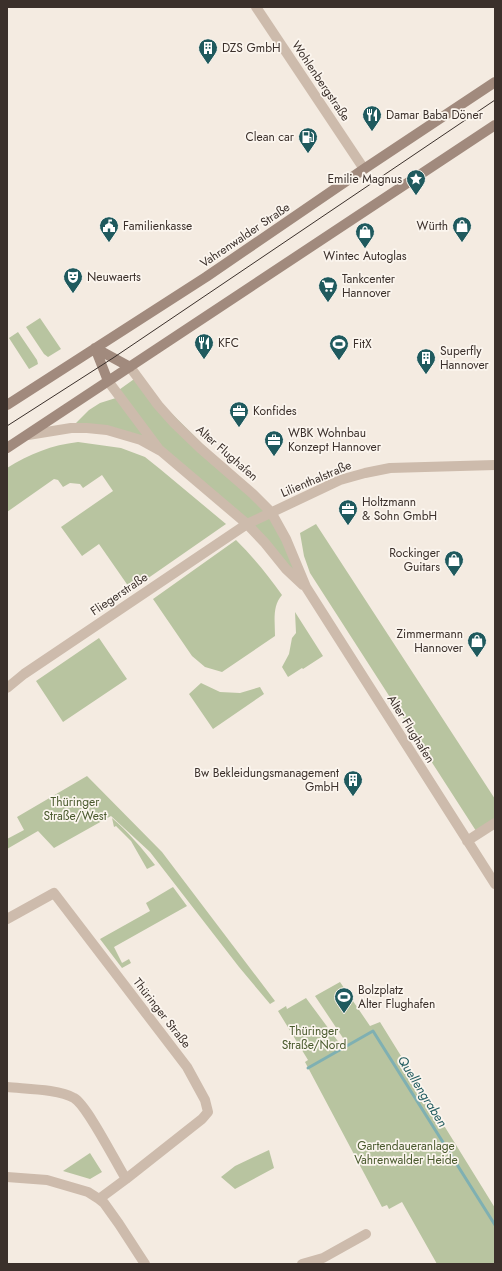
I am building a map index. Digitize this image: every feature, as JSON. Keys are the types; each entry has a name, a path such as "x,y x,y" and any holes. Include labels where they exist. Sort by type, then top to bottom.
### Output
{"main road":[{"name":"Vahrenwalder Straße","path":"7,405 206,277 495,82"},
{"path":"7,448 495,125"},
{"path":"95,348 130,367"},
{"path":"95,348 108,381"}],"street":[{"name":"Wohlenbergstraße","path":"256,7 364,169"},
{"name":"Alter Flughafen","path":"130,367 158,405 174,423 271,512 286,539 306,588 495,884"},
{"name":"Alter Flughafen","path":"108,381 160,451"},
{"name":"Alter Flughafen","path":"28,435 71,428 108,430 139,440 160,451 246,524 268,546 286,569 306,588"},
{"name":"Lilienthalstraße","path":"246,524 334,483 365,472 390,468 495,465"},
{"name":"Fliegerstraße","path":"7,688 24,674 246,524"},
{"path":"467,841 495,823"},
{"name":"Thüringer Straße","path":"7,919 54,893 187,1068 205,1100 208,1112 202,1119 99,1199"},
{"path":"7,1088 60,1093 75,1098 85,1108 126,1179"},
{"path":"7,1177 47,1180 88,1192 104,1203 145,1264"},
{"path":"302,1264 323,1258 366,1234"}],"green space":[{"path":"40,318 61,349 48,357 44,354 26,327"},
{"path":"18,332 37,360 38,364 29,369 9,338"},
{"path":"137,377 144,386 265,506 306,587 265,543 141,440 71,428 89,410 100,403 119,397 116,392"},
{"path":"78,442 121,448 145,457 226,524 131,590 99,544 82,556 61,527 113,491 102,475 83,488 80,484 70,483 63,487 58,480 54,479 7,512 7,468 24,458 41,451 59,445"},
{"path":"316,524 495,799 495,823 478,834 310,573 304,556 300,533"},
{"path":"236,540 260,566 282,595 275,609 275,636 222,672 205,667 192,656 153,599"},
{"path":"295,612 323,656 288,677 282,667 289,654 292,638 296,633"},
{"path":"99,638 127,679 63,722 36,681"},
{"path":"201,683 220,692 240,693 260,687 264,694 213,729 189,694"},
{"name":"Thüringer Straße/West","path":"87,776 162,852 275,1001 270,1004 239,967 150,852 111,816 54,848 38,831 7,849 7,839 24,830 17,817"},
{"path":"112,818 135,840 155,865 147,869 131,841 116,826 114,827"},
{"path":"173,887 187,906 114,947 122,963 129,959 131,963 122,968 100,939 150,911 146,903"},
{"name":"Gartendaueranlage Vahrenwalder Heide","path":"340,982 370,1026 380,1022 495,1208 495,1264 437,1264 402,1202 389,1209 387,1205 382,1207 305,1062 308,1060 278,1011 286,1006 287,1009 306,998 340,1044 345,1041 315,996"},
{"path":"269,1150 274,1168 235,1189 221,1177 235,1166"},
{"path":"90,1153 102,1172 90,1179 63,1171"}],"waterway":[{"name":"Quellengraben","path":"308,1068 373,1031 495,1225"}],"tram line":[{"path":"7,426 113,358 495,100"}],"place":[{"name":"DZS GmbH","path":"208,65"},
{"name":"Damar Baba Döner","path":"372,132"},
{"name":"Clean car","path":"308,154"},
{"name":"Emilie Magnus","path":"416,196"},
{"name":"Familienkasse","path":"109,243"},
{"name":"Würth","path":"462,243"},
{"name":"Wintec Autoglas","path":"365,249"},
{"name":"Neuwaerts","path":"73,294"},
{"name":"Tankcenter Hannover","path":"328,303"},
{"name":"KFC","path":"204,360"},
{"name":"FitX","path":"339,361"},
{"name":"Superfly Hannover","path":"426,375"},
{"name":"Konfides","path":"239,428"},
{"name":"WBK Wohnbau Konzept Hannover","path":"274,457"},
{"name":"Holtzmann & Sohn GmbH","path":"348,526"},
{"name":"Rockinger Guitars","path":"454,577"},
{"name":"Zimmermann Hannover","path":"477,658"},
{"name":"Bw Bekleidungsmanagement GmbH","path":"353,797"},
{"name":"Bolzplatz Alter Flughafen","path":"344,1014"}],"park label":[{"name":"Thüringer Straße/Nord","path":"314,1038"}]}
